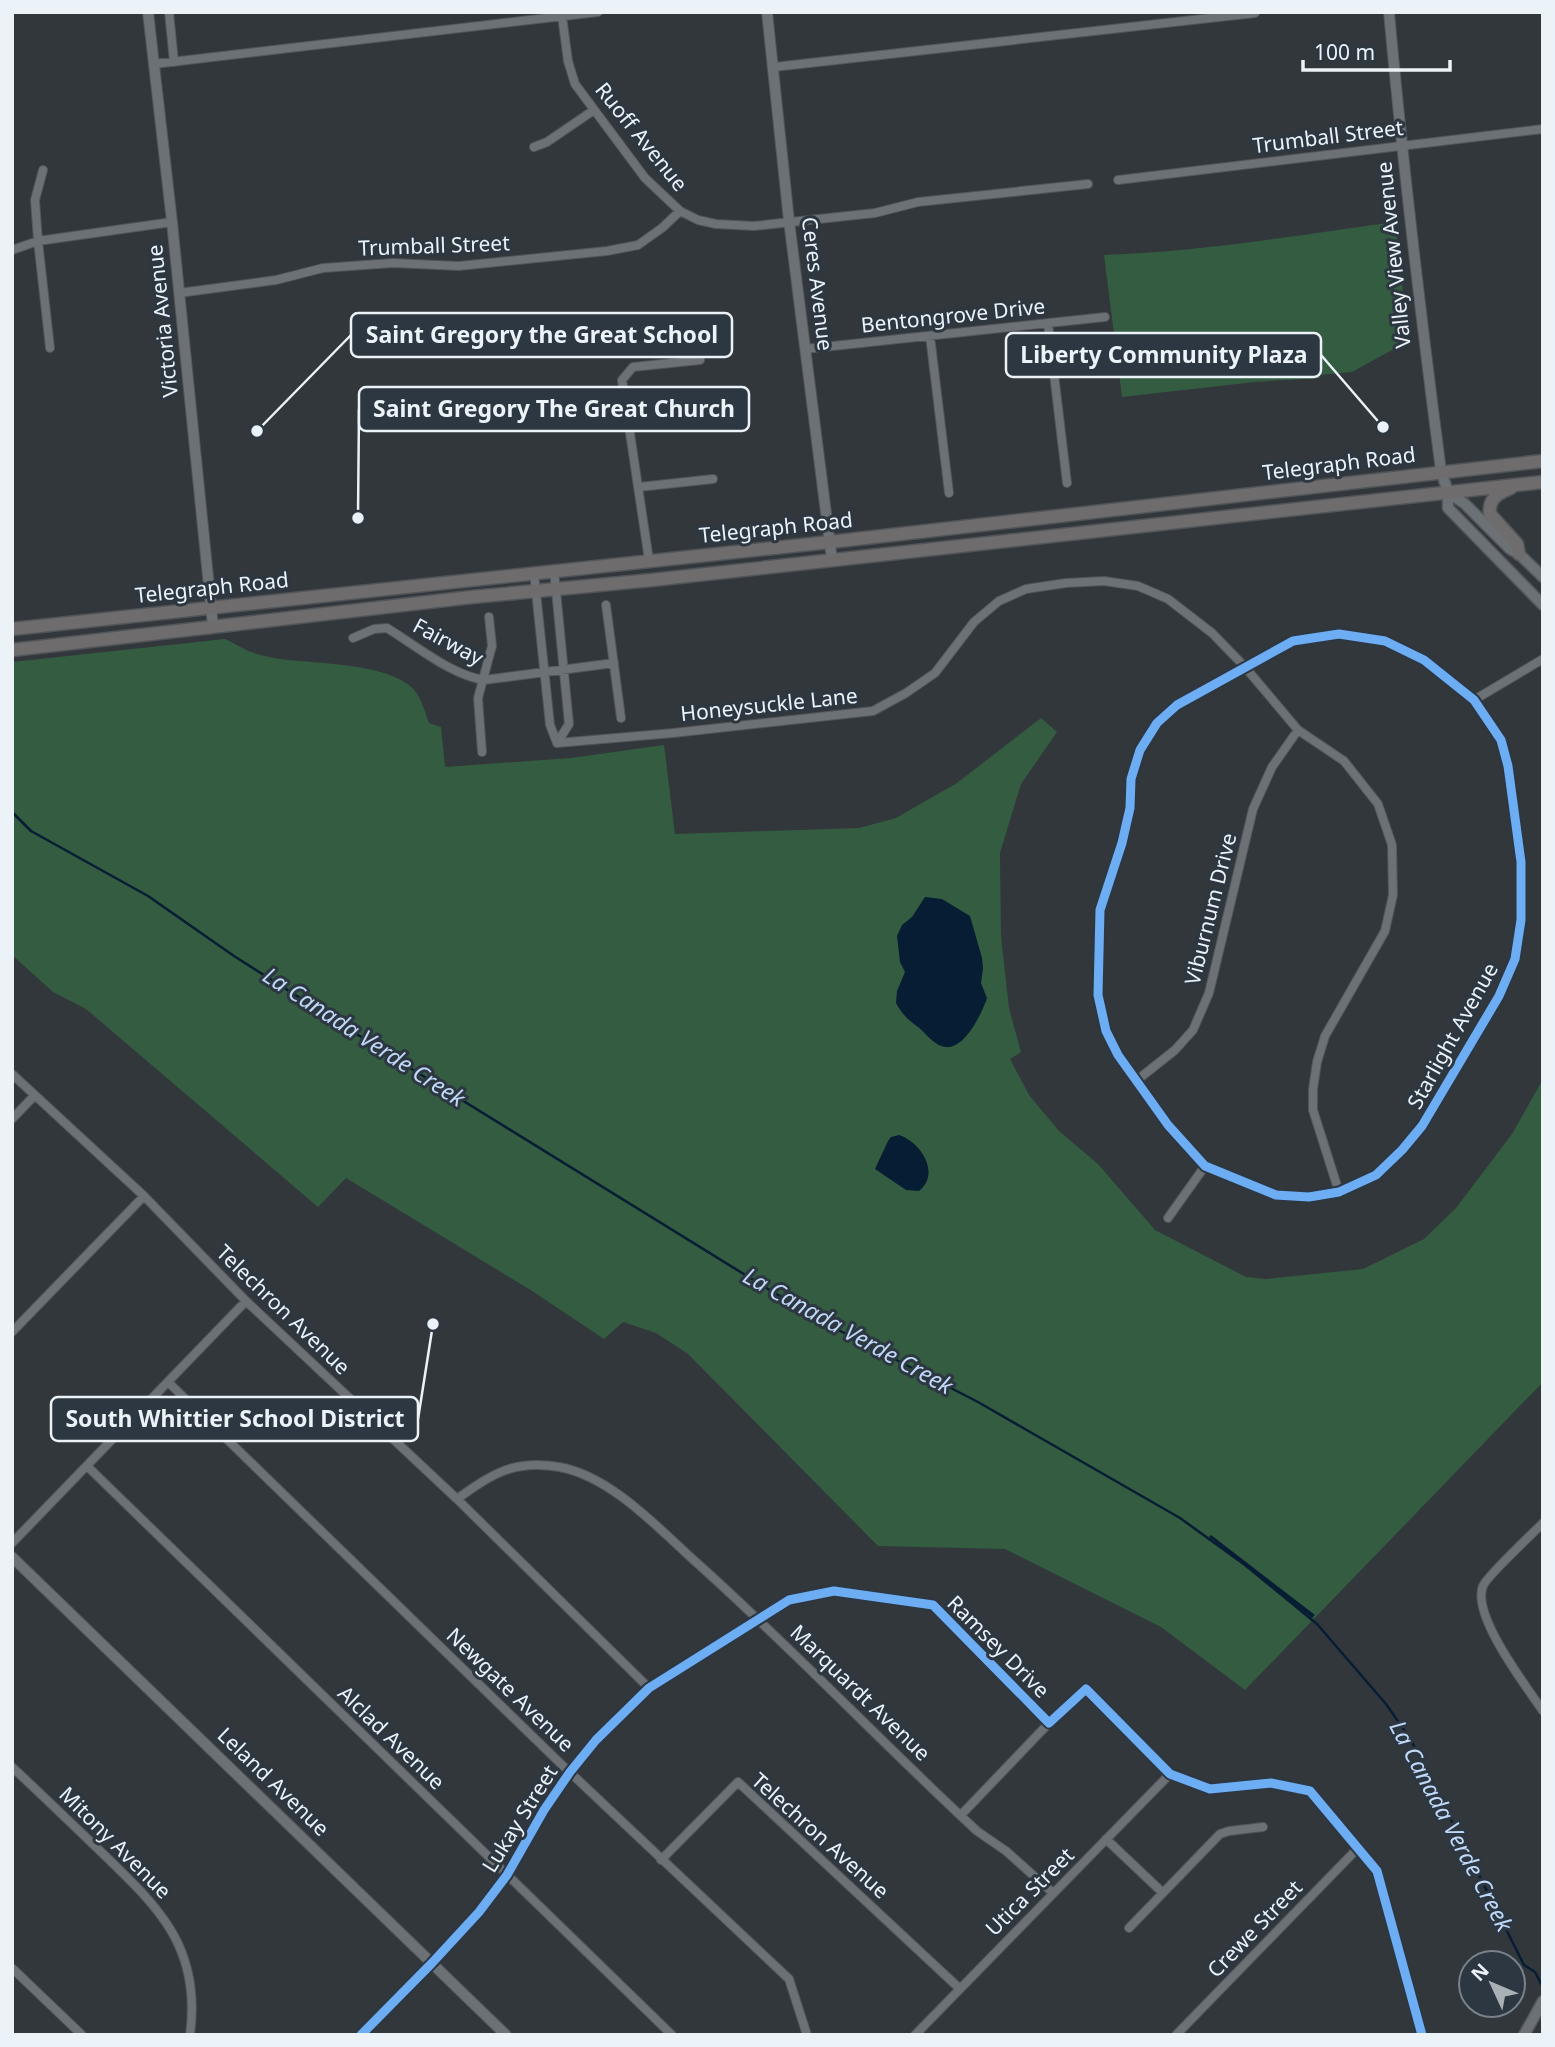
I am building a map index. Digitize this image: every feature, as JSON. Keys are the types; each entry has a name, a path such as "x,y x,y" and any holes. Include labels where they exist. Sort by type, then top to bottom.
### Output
{"main road":[{"name":"Telegraph Road","path":"12,629 649,559 830,542 1543,461"},
{"name":"Valley View Avenue","path":"1441,471 1448,492 1448,508 1543,604"},
{"name":"Telegraph Road","path":"12,650 1543,482"},
{"path":"1519,554 1517,544 1492,518 1489,508 1494,497 1522,485"},
{"path":"1448,492 1465,504 1510,550 1519,554 1543,577"},
{"path":"1525,2033 1543,2001"}],"street":[{"name":"Victoria Avenue","path":"148,12 213,626"},
{"path":"169,12 174,62"},
{"path":"154,64 518,17 598,12"},
{"name":"Ceres Avenue","path":"766,12 789,221 832,560"},
{"name":"Valley View Avenue","path":"1390,12 1401,146 1424,354 1441,471"},
{"path":"774,67 1255,13"},
{"name":"Ruoff Avenue","path":"562,16 568,61 575,84 645,177 680,211 698,220 716,224 754,226 789,221"},
{"path":"534,147 548,142 594,110"},
{"name":"Trumball Street","path":"1118,180 1543,129"},
{"path":"43,170 35,200 50,348"},
{"path":"789,221 875,213 918,202 1087,184"},
{"name":"Trumball Street","path":"179,293 276,280 323,268 393,263 458,266 638,246 680,211"},
{"path":"12,250 38,241 172,222"},
{"name":"Bentongrove Drive","path":"806,349 1105,317"},
{"path":"1048,324 1067,483"},
{"path":"930,336 949,493"},
{"path":"649,559 622,380 633,367 700,360"},
{"path":"639,487 713,479"},
{"path":"554,570 569,724 557,743"},
{"path":"534,573 550,725 557,743"},
{"name":"Honeysuckle Lane","path":"557,743 873,711 935,673 974,622 999,601 1026,589 1104,581 1138,586 1168,599 1212,633 1245,667 1298,730 1344,761 1378,804 1392,845 1393,895 1385,931 1325,1036 1313,1088 1313,1110 1339,1192"},
{"path":"606,605 621,718"},
{"path":"482,752 478,698 492,646 489,617"},
{"name":"Fairway","path":"353,638 374,629 387,628 456,671 483,680 614,663"},
{"name":"Starlight Avenue","path":"1339,634 1385,642 1424,660 1474,700 1501,740 1508,766 1521,862 1521,920 1516,959 1499,996 1422,1126 1376,1175 1339,1192 1308,1197 1276,1195 1205,1166 1168,1125 1136,1081 1106,1031 1098,995 1100,909 1122,843 1131,779 1140,750 1157,723 1177,705 1245,667 1293,641 1339,634"},
{"path":"1474,700 1543,659"},
{"name":"Viburnum Drive","path":"1136,1081 1175,1050 1193,1030 1209,993 1253,809 1272,766 1298,730"},
{"name":"Telechron Avenue","path":"12,1074 144,1196 246,1301 457,1499 649,1688"},
{"path":"12,1119 34,1096"},
{"path":"1168,1218 1205,1166"},
{"path":"12,1332 144,1196"},
{"path":"12,1543 246,1301"},
{"name":"Newgate Avenue","path":"168,1382 661,1860 789,1979 807,2035"},
{"name":"Marquardt Avenue","path":"457,1499 493,1474 524,1464 560,1467 592,1479 624,1498 759,1618 961,1815 1053,1893"},
{"name":"Alclad Avenue","path":"87,1466 672,2035"},
{"path":"1543,1523 1483,1585 1481,1605 1487,1624 1543,1711"},
{"name":"Leland Avenue","path":"12,1557 506,2035"},
{"name":"Ramsey Drive","path":"759,1618 789,1600 834,1591 933,1605 1049,1723 1086,1689 1170,1773 1210,1789 1271,1783 1310,1791 1377,1871 1422,2035"},
{"name":"Lukay Street","path":"361,2035 478,1912 507,1875 544,1810 570,1772 596,1740 649,1688 759,1618"},
{"path":"961,1815 1049,1723"},
{"name":"Mitony Avenue","path":"12,1767 140,1889 166,1921 183,1955 190,1982 193,2014 190,2035"},
{"name":"Utica Street","path":"915,2035 1170,1773"},
{"name":"Telechron Avenue","path":"661,1860 738,1782 959,1988"},
{"path":"1129,1928 1220,1835 1229,1831 1264,1827"},
{"path":"1106,1839 1163,1893"},
{"name":"Crewe Street","path":"1176,2035 1359,1847"},
{"path":"12,1968 82,2035"}],"green space":[{"path":"1395,222 1409,346 1392,350 1352,372 1319,375 1320,378 1255,382 1122,397 1104,255 1213,247"},
{"path":"225,639 260,655 358,667 394,677 409,685 419,698 429,723 441,727 445,767 571,758 664,745 675,834 859,828 896,818 957,783 1041,718 1057,732 1021,784 1000,853 1001,937 1009,1008 1021,1052 1010,1059 1029,1095 1059,1131 1098,1164 1155,1230 1246,1277 1266,1279 1363,1269 1424,1239 1456,1208 1512,1134 1543,1079 1543,1382 1245,1690 1161,1627 1005,1549 878,1546 688,1354 656,1333 623,1322 604,1339 529,1289 346,1178 318,1207 86,1009 53,992 12,955 12,662"}],"water":[{"path":"925,897 942,899 970,916 982,958 981,983 987,998 972,1029 953,1046 946,1047 934,1042 896,1003 897,991 905,972 900,962 897,936 902,925 912,917"},
{"path":"899,1135 914,1144 926,1159 928,1176 919,1191 906,1190 875,1169 888,1141"},
{"path":"1211,1535 1315,1615 1312,1618 1209,1537"}],"waterway":[{"name":"La Canada Verde Creek","path":"12,812 31,831 148,896 234,956 410,1068 815,1318 978,1402 1180,1518 1245,1565 1317,1624 1386,1704 1411,1740 1524,1965 1535,1972 1543,1987"}],"cycle path":[{"path":"1339,634 1385,641 1424,660 1474,700 1501,740 1508,766 1521,862 1521,920 1515,959 1499,996 1422,1126 1402,1150 1376,1175 1339,1192 1309,1197 1276,1195 1205,1166 1168,1125 1118,1055 1106,1031 1098,995 1100,910 1122,843 1130,808 1131,779 1140,750 1157,723 1177,705 1293,641 1339,634"},
{"path":"361,2035 479,1912 507,1875 544,1810 570,1772 596,1740 649,1688 789,1600 834,1591 933,1605 1049,1723 1086,1689 1170,1774 1210,1789 1271,1783 1310,1791 1377,1871 1422,2035"}],"place":[{"name":"Liberty Community Plaza","path":"1383,427"},
{"name":"Saint Gregory the Great School","path":"257,431"},
{"name":"Saint Gregory The Great Church","path":"358,518"},
{"name":"South Whittier School District","path":"433,1324"}]}
